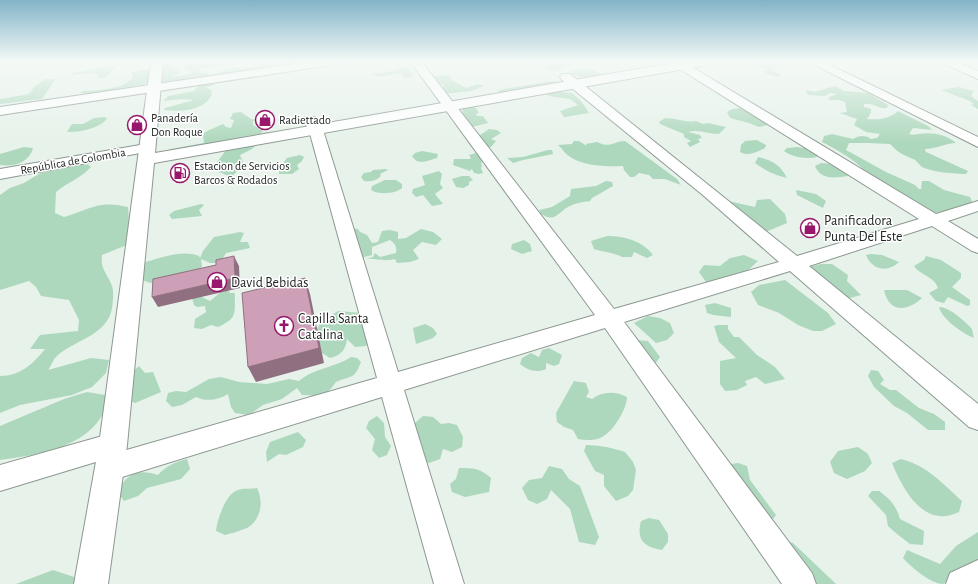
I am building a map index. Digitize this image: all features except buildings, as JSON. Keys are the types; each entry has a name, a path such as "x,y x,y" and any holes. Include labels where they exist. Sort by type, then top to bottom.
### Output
{"street":[{"path":"0,111 152,88"},
{"path":"91,584 111,456 154,88"},
{"path":"435,88 610,319 801,584"},
{"path":"146,154 524,88"},
{"path":"581,88 978,418"},
{"path":"718,88 978,247"},
{"path":"867,88 978,143"},
{"path":"313,125 392,384 449,584"},
{"name":"República de Colombia","path":"0,174 146,154"},
{"path":"0,478 111,456 392,384 794,264 978,206"},
{"path":"961,584 978,574"}],"green space":[{"path":"33,88 50,88 42,99 0,104 0,99 29,94"},
{"path":"121,88 88,94 80,93 82,91"},
{"path":"196,88 211,89 212,95 203,104 191,109 177,111 164,110 165,108 194,100 182,99 163,101 168,96 194,91"},
{"path":"437,88 478,88 471,91 434,95 432,92"},
{"path":"509,88 532,88 500,94 498,90"},
{"path":"827,88 839,88 844,91 868,93 888,105 887,108 881,108 870,104 864,104 864,107 871,109 871,113 867,119 884,118 891,116 898,111 928,126 932,130 913,128 909,134 933,134 952,140 956,143 925,149 926,152 968,171 966,174 956,174 926,169 917,161 898,152 890,144 849,143 846,150 886,172 915,185 919,189 921,189 922,181 929,181 944,190 970,197 972,202 969,206 930,214 921,219 861,183 855,177 865,172 862,168 846,156 822,142 824,136 832,134 853,139 862,136 871,139 877,138 880,134 866,132 854,125 857,119 840,113 847,112 845,102 839,100 829,100 829,97 837,94 830,93 825,96 809,95 806,92 807,90 814,92"},
{"path":"963,88 974,91 971,96 978,101 978,109 971,105 974,104 970,101 941,90"},
{"path":"546,92 572,93 582,102 589,113 564,117 560,111 578,105 570,99 548,96"},
{"path":"470,107 476,108 479,113 476,114 477,116 483,116 488,123 472,127 462,113 463,109"},
{"path":"742,108 764,120 768,125 759,127 730,118 727,112 732,109"},
{"path":"241,112 255,120 253,121 253,125 263,131 261,133 292,129 165,154 166,151 171,149 204,143 203,135 205,132 223,124 226,127 231,128 234,120 230,119 233,113"},
{"path":"105,117 107,119 94,128 83,131 67,132 72,124 83,124 94,118"},
{"path":"665,118 696,121 703,124 708,123 726,127 719,134 696,131 688,132 700,135 702,138 698,139 700,142 690,147 687,143 691,141 684,137 684,134 660,124 659,122"},
{"path":"489,129 497,130 501,133 491,139 496,141 491,147 484,148 474,139"},
{"path":"757,140 766,145 765,148 749,154 740,152 741,145 745,141"},
{"path":"574,141 579,141 587,146 586,144 597,142 609,145 625,141 677,179 681,185 665,179 653,179 649,175 639,173 634,177 630,177 624,170 623,166 602,166 580,162 567,155 558,145 572,144"},
{"path":"256,145 252,149 240,155 244,165 231,177 217,171 217,162 227,149"},
{"path":"24,147 33,148 28,157 20,163 0,165 0,154"},
{"path":"797,147 810,149 819,154 817,157 804,158 796,157 784,151 787,148"},
{"path":"552,150 553,154 513,163 507,158 523,157"},
{"path":"422,151 438,154 437,158 420,162 414,159 412,156 415,153"},
{"path":"480,152 486,161 481,162 483,173 474,173 472,169 470,171 453,165 454,159 470,159 471,158 469,155"},
{"path":"300,155 304,157 297,165 299,169 292,174 279,174 279,169 287,158"},
{"path":"758,157 779,166 787,178 778,176 755,163"},
{"path":"74,163 86,163 91,167 83,175 56,192 55,213 64,217 95,206 109,204 118,205 128,207 129,222 136,227 132,243 102,255 103,268 113,291 112,308 109,317 104,325 96,332 63,351 56,357 48,370 91,358 109,360 106,373 92,387 72,395 20,405 0,413 0,376 14,374 26,368 36,360 45,349 30,349 40,335 78,331 79,320 69,300 41,296 36,287 29,281 0,290 0,195 10,188 24,183 47,169"},
{"path":"821,163 833,164 850,174 848,176 838,177 824,176 817,171 815,166"},
{"path":"373,170 388,170 380,174 381,176 373,181 364,181 361,177 364,173 371,172"},
{"path":"439,171 442,174 440,184 443,188 435,194 443,204 432,206 423,195 416,197 412,193 413,189 425,185 422,176"},
{"path":"462,176 469,176 473,180 469,182 469,185 463,188 456,187 452,179"},
{"path":"385,180 396,180 402,184 402,188 395,192 387,193 378,193 371,190 372,186"},
{"path":"606,181 612,182 613,186 592,198 590,201 571,206 556,216 546,216 541,214 539,210 552,207 570,196 571,189 596,186"},
{"path":"796,190 816,194 826,201 823,208 797,195"},
{"path":"719,199 755,207 757,200 770,199 785,214 787,223 768,231 754,230"},
{"path":"201,204 204,205 199,210 202,216 172,219 169,215 174,211"},
{"path":"351,228 358,229 360,232 367,235 372,243 378,242 382,231 390,230 398,232 398,239 406,238 421,229 433,232 442,239 436,245 422,242 413,250 419,259 410,262 397,263 395,259 366,259 373,257 375,253 380,257 396,253 395,245 390,240 372,247 372,255 364,257 364,261 349,262"},
{"path":"240,232 244,233 240,242 248,242 250,248 226,253 220,263 210,263 201,259 202,267 192,273 150,283 140,279 139,264 177,254 192,254 199,256 200,258 203,251 214,237"},
{"path":"607,236 633,240 644,246 653,255 647,258 634,252 632,257 622,257 616,254 594,249 591,241"},
{"path":"524,240 530,244 532,251 522,254 511,249 512,244"},
{"path":"744,255 758,261 743,275 722,286 706,282 699,272 704,265 720,266 730,258"},
{"path":"866,255 882,255 899,262 894,266 885,269 875,267 868,260"},
{"path":"926,256 941,260 961,273 961,278 952,287 970,300 970,305 967,306 948,297 944,303 936,301 929,293 938,288 936,284 914,266 924,260"},
{"path":"821,264 832,264 848,275 847,281 861,295 843,300 805,268"},
{"path":"785,280 828,313 836,324 822,331 813,331 798,325 779,313 758,305 751,292 759,285"},
{"path":"227,289 230,293 235,293 235,310 229,321 218,327 211,325 202,329 194,328 195,319 206,312 205,306 197,307 194,305 192,298 200,296 210,301 222,291"},
{"path":"884,290 907,290 922,298 910,306 899,308 890,303 886,298"},
{"path":"715,303 731,308 731,317 707,313 705,305"},
{"path":"939,307 947,309 965,322 972,329 974,338 964,333 948,321"},
{"path":"338,311 361,313 369,341 366,346 355,347 347,339 342,352 337,356 330,358 322,353 320,344 315,334 320,323"},
{"path":"648,316 660,318 670,323 674,333 667,340 656,343 634,323"},
{"path":"425,324 433,328 437,334 433,338 416,344 413,328"},
{"path":"728,325 728,329 734,337 739,337 757,355 775,367 785,379 765,384 756,377 745,381 747,385 737,390 725,391 720,384 720,361 736,358 719,342 714,326"},
{"path":"636,340 648,341 660,357 653,367"},
{"path":"549,348 562,355 559,364 554,366 546,363 546,369 536,371 529,370 520,364 522,358 531,353 539,357 542,350"},
{"path":"351,357 357,358 361,362 356,372 352,376 336,382 325,393 313,396 302,395 297,388 282,399 263,405 249,415 235,413 231,407 228,394 212,400 196,397 182,405 172,407 166,401 168,393 176,391 186,392 209,379 221,377 239,382 267,384 289,379 299,381 311,373 338,364"},
{"path":"139,366 145,373 153,372 161,392 135,403 126,399 130,374"},
{"path":"871,370 878,371 884,380 880,384 890,390 896,390 919,408 934,414 945,422 945,430 928,430 907,413 894,406 874,387 868,376"},
{"path":"574,381 586,383 589,392 586,397 592,399 605,393 614,393 627,397 622,414 605,436 592,440 578,439 573,430 564,427 557,422 556,413"},
{"path":"87,392 105,395 106,408 97,423 86,433 74,441 45,452 0,460 0,426 64,399"},
{"path":"377,416 384,423 385,437 391,446 387,455 379,458 372,450 375,439 366,428 369,421"},
{"path":"423,416 433,417 441,424 449,423 457,425 463,437 462,447 452,452 443,449 440,459 429,463 421,461 415,423"},
{"path":"298,432 306,440 303,447 286,455 279,454 267,462 266,452 270,442"},
{"path":"586,445 606,447 625,452 633,462 636,470 633,490 628,496 616,501 604,486 604,475 595,471 584,451"},
{"path":"858,447 868,454 872,463 865,471 847,479 834,473 830,462 838,451"},
{"path":"187,459 190,469 181,479 147,488 138,496 124,501 118,493 124,481 133,474 145,472 158,475 171,465"},
{"path":"901,459 919,466 948,488 962,501 959,512 947,516 935,515 925,511 916,504 902,484 892,463"},
{"path":"738,463 747,466 750,480 776,515 770,523 724,465"},
{"path":"549,466 562,469 569,479 580,486 599,537 595,545 579,542 570,509 551,490 547,499 537,504 528,500 522,488 529,480 542,478"},
{"path":"459,468 476,469 491,478 489,492 465,497 452,492 450,484 456,479"},
{"path":"257,488 261,505 258,516 252,525 225,535 216,531 220,514 230,496 238,490"},
{"path":"872,491 879,491 889,500 897,510 900,519 924,531 923,545 910,544 888,526 886,515 868,496"},
{"path":"649,518 659,520 668,534 668,542 662,550 646,545 641,538 641,521"},
{"path":"978,532 978,568 943,584 927,578 903,558 907,550 940,564 956,546"},
{"path":"779,540 793,543 836,584 794,584"},
{"path":"53,570 74,577 78,584 16,584"}],"place":[{"name":"Radiettado","path":"265,120"},
{"name":"Panadería Don Roque","path":"137,125"},
{"name":"Estacion de Servicios Barcos & Rodados","path":"180,173"},
{"name":"Panificadora Punta Del Este","path":"810,228"},
{"name":"David Bebidas","path":"217,282"},
{"name":"Capilla Santa Catalina","path":"284,326"}]}
